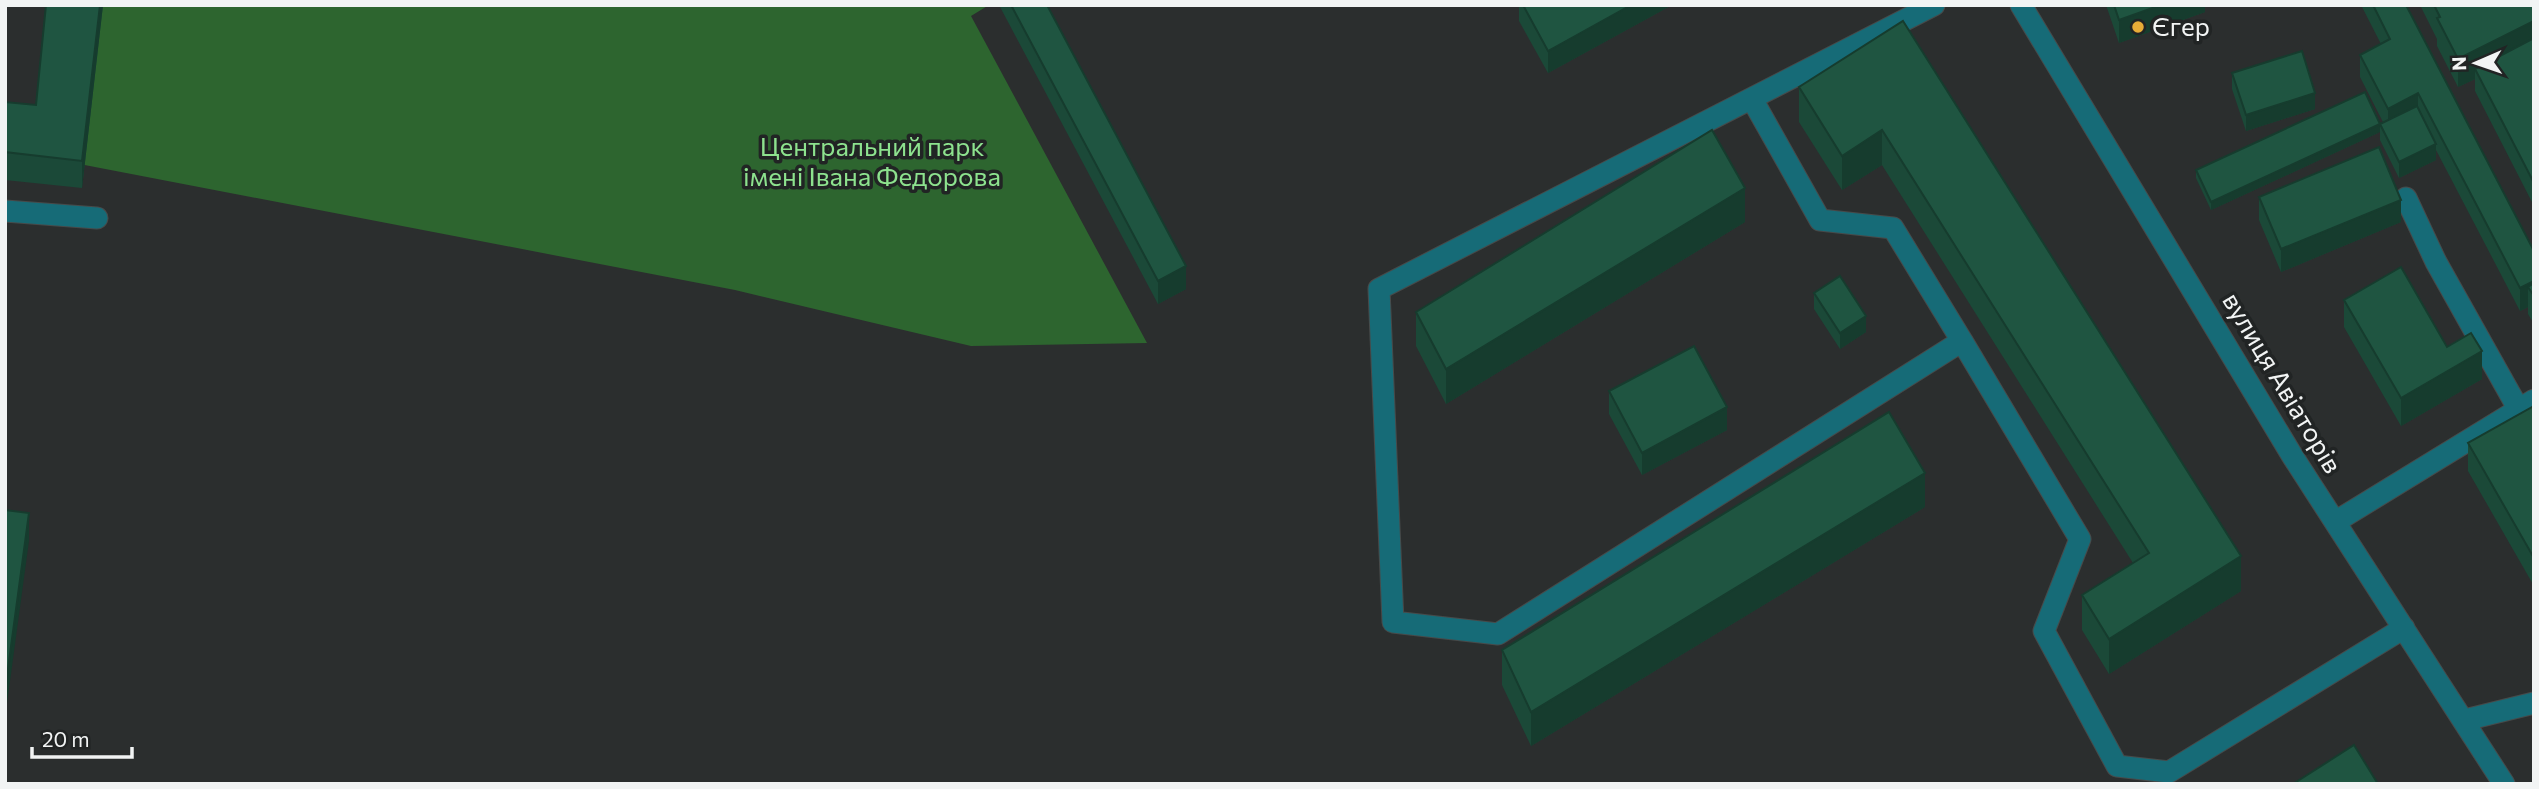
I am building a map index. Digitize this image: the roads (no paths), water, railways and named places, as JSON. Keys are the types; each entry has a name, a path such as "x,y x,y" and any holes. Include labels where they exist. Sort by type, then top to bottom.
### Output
{"street":[{"path":"1934,5 1378,289 1393,622 1498,634 1962,341"},
{"name":"вулиця Авіаторів","path":"2021,5 2293,457 2504,784"},
{"path":"1752,99 1820,220 1893,228 2080,539 2044,631 2117,766 2172,778 2404,628"},
{"path":"2335,522 2526,405 2436,262 2406,198"},
{"path":"5,211 97,218"},
{"path":"2465,720 2534,703"}],"place":[{"name":"Єгер","path":"2138,27"}],"park label":[{"name":"Центральний парк імені Івана Федорова","path":"872,162"}]}
